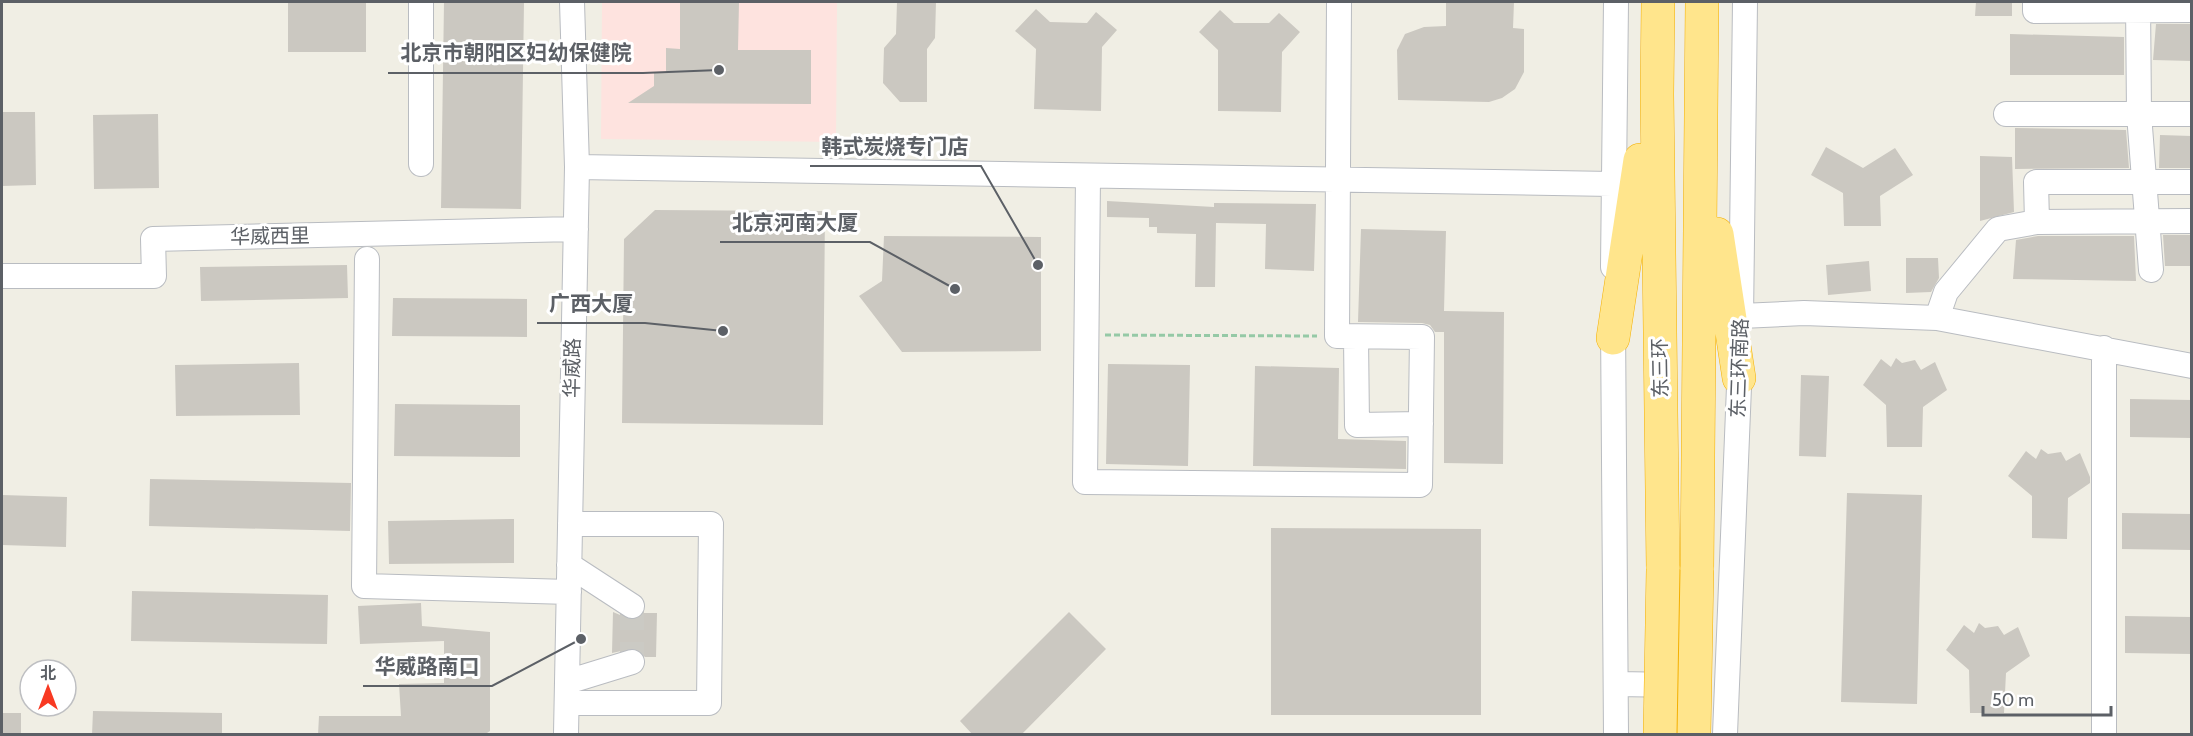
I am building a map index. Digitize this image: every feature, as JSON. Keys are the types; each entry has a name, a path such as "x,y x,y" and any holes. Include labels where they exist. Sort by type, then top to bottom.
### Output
{"highway":[{"path":"1644,2 1658,17"},
{"name":"东三环","path":"1694,735 1704,11"},
{"name":"东三环","path":"1658,17 1663,569 1660,735"},
{"path":"1614,338 1639,176 1641,146 1657,94"},
{"path":"1702,140 1739,378"}],"street":[{"path":"421,164 422,2"},
{"name":"华威路","path":"566,735 577,167 572,2"},
{"path":"1339,2 1339,180 1346,337 1357,425 1421,424"},
{"path":"1616,2 1612,184 1616,735"},
{"name":"东三环南路","path":"1725,735 1741,316 1744,2"},
{"path":"2035,2 2035,11 2138,6 2192,10"},
{"path":"2138,6 2139,114 2151,270"},
{"path":"2006,114 2192,114"},
{"path":"577,167 1612,184"},
{"path":"1088,176 1085,482 1420,486 1422,337 1346,337"},
{"path":"2037,222 2036,182 2192,182"},
{"path":"1937,318 1946,292 1998,229 2037,222 2192,220"},
{"name":"华威西里","path":"2,276 154,276 153,239 576,229"},
{"path":"367,259 364,586 569,592"},
{"path":"1741,316 1804,313 1937,318 2192,366"},
{"path":"2104,348 2104,735"},
{"path":"567,693 709,704 711,524 570,524"},
{"path":"569,565 632,606"},
{"path":"567,693 632,662"},
{"path":"1617,684 1726,687"}],"path":[{"path":"1087,335 1346,337"}],"shaded area":[{"path":"602,2 837,2 836,142 601,139"}],"building":[{"path":"288,2 366,2 366,52 288,52"},
{"path":"444,2 524,2 521,209 441,208"},
{"path":"680,2 739,2 738,50 811,50 811,104 628,103 654,86 654,72 666,72 666,48 680,49"},
{"path":"897,2 936,2 935,38 927,49 927,102 900,102 883,83 884,48 896,34"},
{"path":"1446,2 1514,2 1513,28 1524,29 1524,72 1515,89 1502,98 1489,102 1398,100 1397,50 1405,34 1424,27 1446,26"},
{"path":"1976,2 2012,2 2012,16 1975,16"},
{"path":"1036,9 1050,22 1087,23 1096,12 1117,30 1102,47 1101,111 1034,109 1036,49 1015,31"},
{"path":"1220,10 1234,23 1269,23 1279,13 1300,32 1282,52 1281,112 1218,111 1218,50 1199,32"},
{"path":"2156,24 2192,24 2192,61 2153,60"},
{"path":"2010,34 2124,37 2124,75 2010,75"},
{"path":"2,112 35,112 36,185 2,186"},
{"path":"158,114 159,188 94,189 93,115"},
{"path":"2015,128 2126,130 2129,168 2015,169"},
{"path":"2160,135 2192,136 2192,168 2159,168"},
{"path":"1826,147 1863,168 1895,148 1913,175 1880,196 1881,226 1844,226 1843,193 1811,175"},
{"path":"1980,156 2012,157 2014,212 1980,221"},
{"path":"1107,201 1214,207 1214,203 1316,204 1314,271 1265,269 1266,224 1216,223 1215,287 1195,287 1196,234 1157,233 1157,227 1149,227 1149,218 1107,217"},
{"path":"655,210 825,211 823,425 622,423 624,239"},
{"path":"1361,229 1446,231 1444,311 1504,312 1503,464 1444,463 1444,332 1435,332 1430,325 1422,323 1358,322"},
{"path":"2163,235 2192,235 2192,266 2165,266"},
{"path":"884,236 1041,237 1041,351 902,352 859,296 882,281"},
{"path":"2038,236 2134,236 2136,281 2013,279 2016,240"},
{"path":"1906,258 1938,258 1939,278 1931,292 1906,293"},
{"path":"1869,261 1871,291 1828,295 1826,265"},
{"path":"347,265 348,298 201,301 200,267"},
{"path":"393,298 527,299 527,337 392,336"},
{"path":"1896,358 1902,363 1915,360 1921,370 1935,362 1947,390 1923,407 1922,447 1887,447 1886,405 1863,385 1881,359 1891,367"},
{"path":"299,363 300,415 176,416 175,365"},
{"path":"1108,364 1190,365 1188,466 1106,464"},
{"path":"1255,366 1339,368 1338,439 1406,441 1406,469 1253,466"},
{"path":"1801,375 1829,376 1826,457 1799,456"},
{"path":"2130,399 2192,400 2192,438 2130,437"},
{"path":"395,404 520,405 520,457 394,456"},
{"path":"2041,449 2048,454 2061,452 2066,461 2080,453 2090,477 2090,483 2068,498 2067,539 2032,538 2032,496 2008,476 2026,451 2036,459"},
{"path":"150,479 351,483 350,531 149,526"},
{"path":"1847,493 1922,495 1917,704 1841,702"},
{"path":"2,495 67,497 66,547 2,545"},
{"path":"2122,513 2192,514 2192,550 2122,549"},
{"path":"514,519 514,563 389,564 388,521"},
{"path":"1271,528 1481,529 1481,715 1271,715"},
{"path":"132,591 328,595 327,644 131,641"},
{"path":"421,603 422,626 490,632 490,731 484,735 318,735 319,716 401,716 399,684 444,683 444,641 360,644 358,606"},
{"path":"613,612 632,620 644,613 657,613 656,657 645,657 635,648 612,653"},
{"path":"1069,612 1106,649 1021,735 973,735 960,721"},
{"path":"2125,616 2192,617 2192,654 2125,653"},
{"path":"1979,623 1985,628 1998,626 2004,635 2018,627 2030,656 2006,673 2004,713 1970,713 1969,670 1946,650 1964,625 1974,633"},
{"path":"93,711 222,713 222,735 92,735"},
{"path":"2,713 18,713 18,718 21,718 21,735 2,735"}],"tunnel":[{"path":"632,606 632,662"}],"place":[{"name":"北京市朝阳区妇幼保健院","path":"719,70"},
{"name":"韩式炭烧专门店","path":"1038,265"},
{"name":"北京河南大厦","path":"955,289"},
{"name":"广西大厦","path":"723,331"},
{"name":"华威路南口","path":"581,639"}]}
